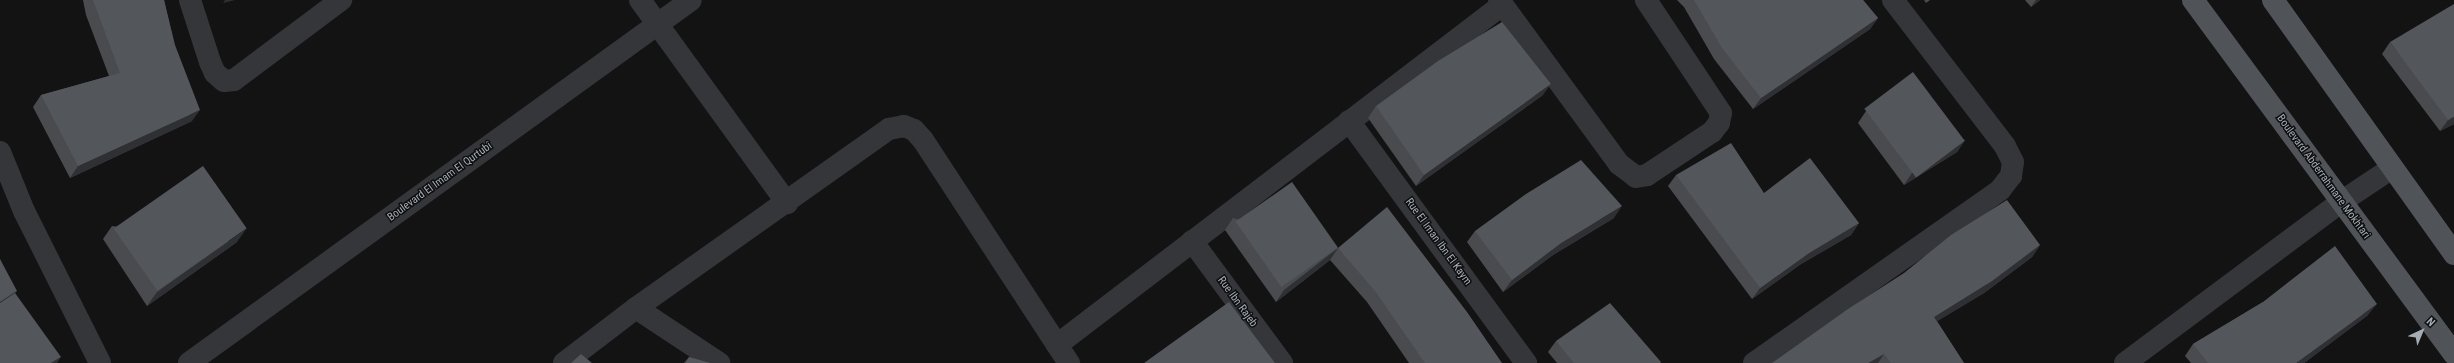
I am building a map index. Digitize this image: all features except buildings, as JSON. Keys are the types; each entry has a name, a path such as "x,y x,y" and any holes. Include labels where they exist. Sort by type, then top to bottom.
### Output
{"main road":[{"name":"Boulevard Abderrahmane Mokhtari","path":"2193,0 2454,354"},
{"path":"2273,0 2454,254"}],"street":[{"path":"190,0 215,74 224,81 234,80 341,0"},
{"path":"640,0 787,203"},
{"name":"Boulevard El Imam El Qurtubî","path":"189,363 691,0"},
{"path":"564,363 636,308 889,130 904,126 914,130 1063,354 1192,241 1349,121 1500,2 1619,164 1636,177 1647,175 1712,132 1719,123 1721,113 1646,0"},
{"path":"1754,363 2000,190 2011,176 2013,162 2005,146 1893,0"},
{"name":"Rue El Iman Ibn El Kaym","path":"1349,121 1526,363"},
{"path":"0,152 24,211 100,363"},
{"path":"2137,359 2341,202 2392,168"},
{"name":"Rue Ibn Rajeb","path":"1192,241 1282,363"},
{"path":"636,308 718,363"}]}
